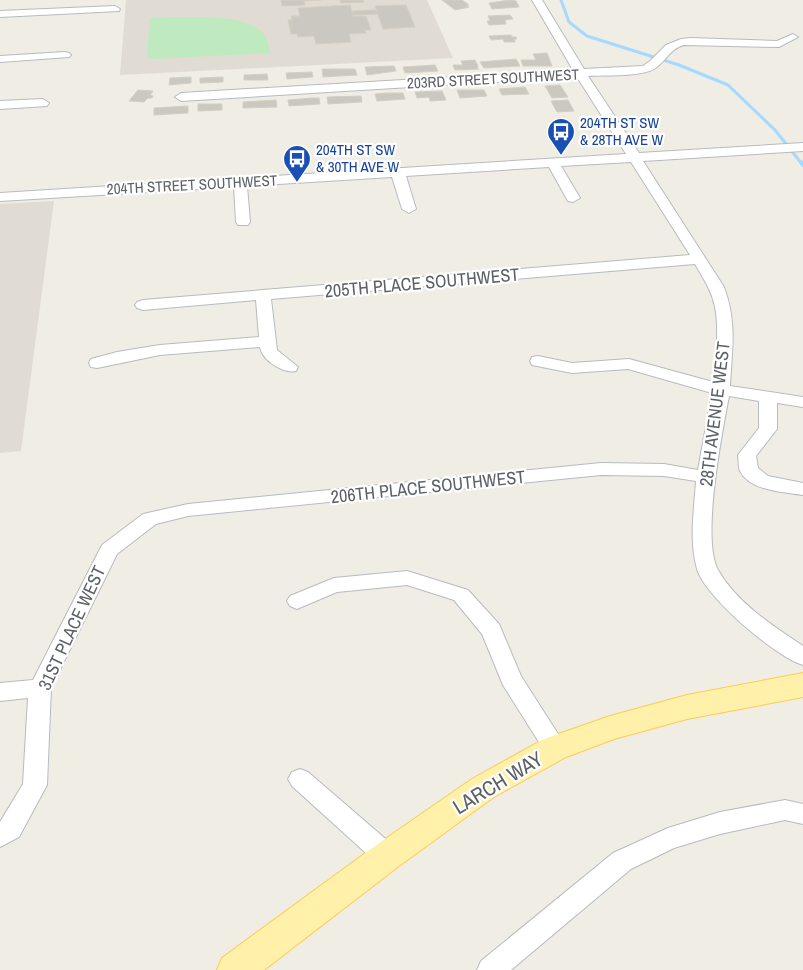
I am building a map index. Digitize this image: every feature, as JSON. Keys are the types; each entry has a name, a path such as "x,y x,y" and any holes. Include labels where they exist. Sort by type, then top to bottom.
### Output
{"main road":[{"name":"LARCH WAY","path":"234,970 387,856 483,788 556,748 610,728 687,707 803,685"}],"street":[{"name":"28TH AVENUE WEST","path":"537,0 581,74 700,259 716,288 723,306 726,322 721,390 706,477 702,544 708,570 731,601 764,631 803,657"},
{"path":"0,14 115,9"},
{"name":"203RD STREET SOUTHWEST","path":"181,97 581,74 649,68 654,65 668,48 677,43 690,41 779,44 793,37"},
{"path":"0,59 65,55"},
{"path":"0,105 42,103"},
{"name":"204TH STREET SOUTHWEST","path":"0,197 803,147"},
{"path":"553,163 573,198"},
{"path":"398,173 409,209"},
{"path":"240,182 243,222"},
{"name":"205TH PLACE SOUTHWEST","path":"143,305 700,259"},
{"path":"263,296 269,352 290,367"},
{"path":"97,363 114,357 147,352 268,341"},
{"path":"538,361 572,368 630,364 721,390 803,402"},
{"path":"768,397 768,429 747,455 749,470 762,481 803,489"},
{"name":"206TH PLACE SOUTHWEST","path":"150,519 188,510 601,468 664,470 706,477"},
{"name":"31ST PLACE WEST","path":"0,836 10,829 35,785 40,688 109,550 150,519"},
{"path":"297,601 334,585 407,578 461,595 492,630 511,678 556,748"},
{"path":"0,692 40,688"},
{"path":"300,779 387,856"},
{"path":"491,970 622,861 668,839 720,823 785,810 803,814"}],"shaded area":[{"path":"126,0 427,0 453,58 120,75"},
{"path":"54,201 21,451 0,453 0,204"}],"green space":[{"path":"150,18 220,18 243,22 261,31 265,36 270,53 153,59 147,57"}],"building":[{"path":"281,0 321,0 304,1 305,5 282,6"},
{"path":"340,0 363,0 364,2 341,3"},
{"path":"442,0 462,0 469,7 455,10"},
{"path":"516,1 519,7 492,9 489,3"},
{"path":"350,5 353,16 366,16 371,30 365,30 366,33 349,34 351,42 316,44 314,36 298,37 297,34 291,34 288,20 292,20 291,16 300,16 298,8"},
{"path":"406,5 415,27 383,29 375,6"},
{"path":"376,10 378,14 353,15 352,11"},
{"path":"510,15 513,19 505,20 506,24 489,25 487,21 490,21 488,16"},
{"path":"511,35 516,37 517,39 514,39 515,42 504,42 503,39 491,40 489,36"},
{"path":"547,53 552,66 523,66 521,60 536,60 533,54"},
{"path":"516,59 520,66 484,68 480,62"},
{"path":"475,60 479,69 455,70 453,65 463,65 461,61"},
{"path":"435,65 438,71 405,73 403,67"},
{"path":"394,66 396,71 367,75 365,67"},
{"path":"322,69 355,69 357,75 323,77"},
{"path":"312,72 313,77 287,79 286,73"},
{"path":"267,74 268,80 244,80 244,75"},
{"path":"191,77 191,83 169,85 170,78"},
{"path":"223,77 223,82 200,83 200,78"},
{"path":"560,85 568,97 552,98 545,86"},
{"path":"525,87 529,94 502,95 499,89"},
{"path":"138,90 153,91 150,95 153,96 144,102 129,101"},
{"path":"457,90 484,90 487,96 460,98"},
{"path":"442,91 446,100 430,101 429,97 417,98 415,92"},
{"path":"403,93 405,99 377,101 375,94"},
{"path":"361,96 362,102 328,104 327,97"},
{"path":"319,98 320,104 289,106 288,100"},
{"path":"276,100 277,107 243,108 243,102"},
{"path":"568,100 574,111 557,112 551,101"},
{"path":"198,104 222,104 222,110 198,111"},
{"path":"188,106 188,113 154,115 154,108"}],"waterway":[{"path":"561,0 569,22 587,36 679,65 728,85 775,130 802,164"}],"place":[{"name":"204TH ST SW & 28TH AVE W","path":"561,156"},
{"name":"204TH ST SW & 30TH AVE W","path":"297,183"}]}
